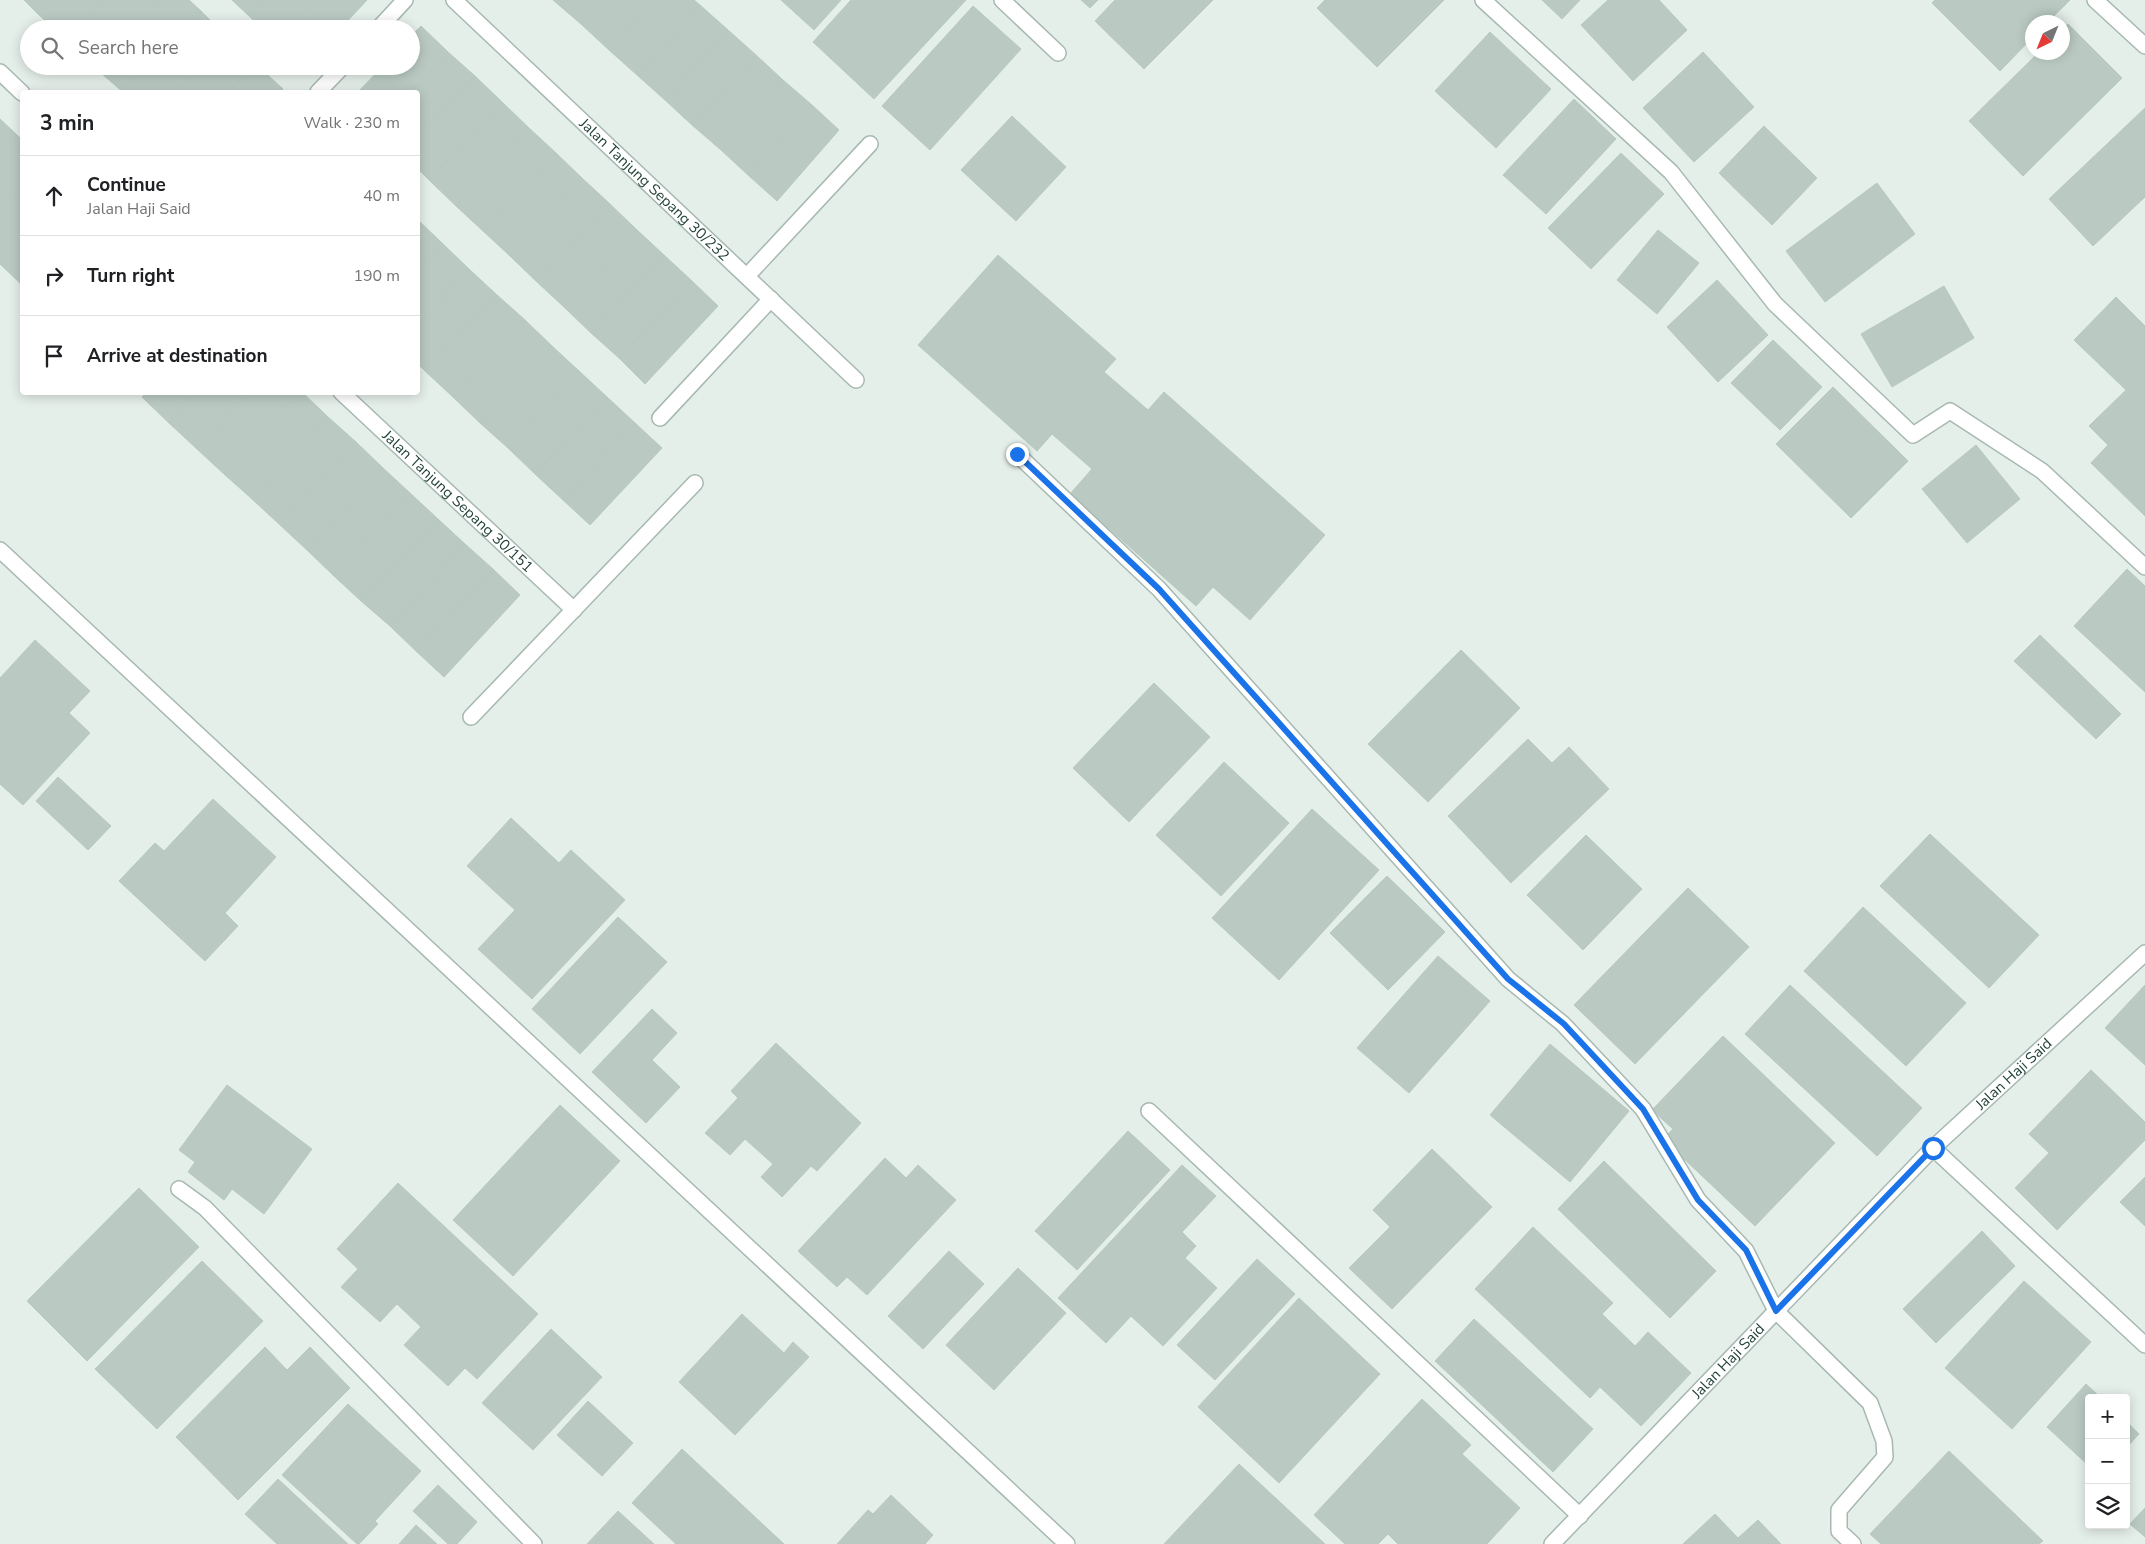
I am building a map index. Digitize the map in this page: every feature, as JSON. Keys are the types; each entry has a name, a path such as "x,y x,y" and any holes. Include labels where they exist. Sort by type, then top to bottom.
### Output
{"street":[{"path":"386,20 405,0"},
{"name":"Jalan Tanjung Sepang 30/232","path":"454,0 856,380"},
{"path":"1002,0 1058,53"},
{"path":"1483,0 1670,172 1775,304 1913,435 1950,411 2042,471 2145,567"},
{"path":"2095,0 2145,46"},
{"path":"0,72 20,91"},
{"path":"320,90 334,75"},
{"path":"747,276 870,144"},
{"path":"660,418 771,299"},
{"name":"Jalan Tanjung Sepang 30/151","path":"344,395 574,610"},
{"path":"1017,454 1159,589 1508,979 1564,1024 1643,1109 1698,1200 1746,1250 1776,1311 1870,1403 1884,1441 1885,1457 1839,1510 1839,1531 1853,1544"},
{"path":"471,717 695,483"},
{"path":"0,550 1067,1544"},
{"name":"Jalan Haji Said","path":"1552,1544 1933,1148 2145,953"},
{"path":"1149,1111 1580,1516"},
{"path":"1933,1148 2145,1345"},
{"path":"179,1189 205,1208 534,1544"}],"building":[{"path":"24,0 52,0 38,14"},
{"path":"52,0 105,0 86,20 44,20 38,14"},
{"path":"105,0 158,0 139,20 86,20"},
{"path":"158,0 189,0 201,11 192,20 139,20"},
{"path":"232,0 264,0 249,16"},
{"path":"264,0 315,0 297,20 253,20 249,16"},
{"path":"315,0 367,0 348,20 297,20"},
{"path":"553,0 603,0 581,24"},
{"path":"603,0 653,0 609,50 581,24"},
{"path":"653,0 694,0 700,5 637,75 609,50"},
{"path":"781,0 841,0 814,30"},
{"path":"851,0 966,0 874,99 813,42"},
{"path":"1081,0 1098,0 1090,8"},
{"path":"1115,0 1213,0 1144,69 1095,21"},
{"path":"1325,0 1444,0 1377,67 1317,8"},
{"path":"1542,0 1580,0 1562,19"},
{"path":"1608,0 1659,0 1687,30 1633,81 1581,25"},
{"path":"1935,0 2070,0 2055,15 2025,15 2025,45 2000,71 1932,3"},
{"path":"700,5 728,30 665,100 637,75"},
{"path":"973,6 1021,49 930,150 882,106"},
{"path":"201,11 210,20 192,20"},
{"path":"2070,26 2122,78 2023,176 1969,121 2031,60 2070,60"},
{"path":"420,27 448,52 411,90 360,90 374,75 420,75"},
{"path":"728,30 756,55 692,125 665,100"},
{"path":"1490,32 1551,89 1496,148 1435,91"},
{"path":"448,52 475,76 420,136 420,90 411,90"},
{"path":"1703,52 1754,107 1694,162 1643,108"},
{"path":"756,55 783,80 721,150 692,125"},
{"path":"103,75 139,75 125,90 121,90"},
{"path":"139,75 191,75 177,90 125,90"},
{"path":"191,75 244,75 230,90 177,90"},
{"path":"244,75 268,75 283,89 282,90 230,90"},
{"path":"475,76 502,102 429,180 420,171 420,136"},
{"path":"783,80 812,105 748,175 721,150"},
{"path":"1574,99 1616,139 1546,214 1503,175"},
{"path":"502,102 529,128 456,206 429,180"},
{"path":"812,105 839,130 777,201 748,175"},
{"path":"2145,108 2145,197 2093,246 2049,199"},
{"path":"1012,116 1066,167 1016,221 961,170"},
{"path":"0,119 17,135 0,154"},
{"path":"1764,126 1817,178 1772,225 1719,173"},
{"path":"529,128 556,153 483,231 456,206"},
{"path":"17,135 20,138 20,186 0,208 0,154"},
{"path":"556,153 583,179 510,256 483,231"},
{"path":"1621,153 1664,194 1591,269 1548,228"},
{"path":"583,179 610,204 537,282 510,256"},
{"path":"1877,183 1915,234 1825,302 1786,251"},
{"path":"20,186 20,240 0,263 0,208"},
{"path":"610,204 637,230 564,307 537,282"},
{"path":"420,222 442,243 420,268"},
{"path":"637,230 664,255 591,333 564,307"},
{"path":"1658,230 1699,263 1657,314 1617,280"},
{"path":"20,240 20,283 0,264"},
{"path":"442,243 469,269 420,322 420,268"},
{"path":"664,255 692,281 619,358 591,333"},
{"path":"998,255 1116,359 1104,372 1148,410 1164,392 1325,535 1250,620 1213,587 1196,606 1070,494 1092,469 1052,434 1037,451 918,345"},
{"path":"469,269 497,295 425,371 420,366 420,322"},
{"path":"1717,280 1768,335 1718,382 1667,327"},
{"path":"692,281 718,306 645,384 619,358"},
{"path":"1944,286 1974,338 1892,387 1861,334"},
{"path":"497,295 525,320 453,397 425,371"},
{"path":"2116,297 2145,326 2145,516 2091,463 2108,445 2089,426 2126,390 2074,340"},
{"path":"525,320 552,346 480,423 453,397"},
{"path":"1773,340 1822,387 1780,430 1731,383"},
{"path":"552,346 579,371 508,448 480,423"},
{"path":"579,371 607,397 535,474 508,448"},
{"path":"1833,387 1908,461 1851,518 1776,444"},
{"path":"144,395 195,395 169,423 142,397"},
{"path":"195,395 246,395 197,449 169,423"},
{"path":"246,395 296,395 224,474 197,449"},
{"path":"296,395 305,395 328,417 252,499 224,474"},
{"path":"607,397 635,423 563,500 535,474"},
{"path":"328,417 356,442 279,524 252,499"},
{"path":"635,423 662,448 590,525 563,500"},
{"path":"356,442 383,468 307,550 279,524"},
{"path":"1976,445 2020,499 1967,543 1922,489"},
{"path":"383,468 410,493 334,576 307,550"},
{"path":"410,493 438,519 361,601 334,576"},
{"path":"438,519 465,544 390,626 361,601"},
{"path":"465,544 493,569 417,652 390,626"},
{"path":"493,569 520,595 444,677 417,652"},
{"path":"2127,569 2145,586 2145,692 2074,626"},
{"path":"2040,635 2121,714 2096,739 2014,661"},
{"path":"35,640 90,691 69,713 90,733 23,805 0,784 0,678"},
{"path":"1461,650 1520,708 1428,802 1368,744"},
{"path":"1154,683 1210,737 1129,822 1073,768"},
{"path":"1528,739 1552,763 1569,747 1609,789 1511,883 1448,816"},
{"path":"1224,762 1289,823 1221,896 1156,835"},
{"path":"58,777 111,826 88,850 36,801"},
{"path":"213,799 276,857 225,913 238,926 205,961 119,881 155,843 164,851"},
{"path":"1312,809 1379,870 1279,980 1212,918"},
{"path":"511,818 559,863 571,850 625,900 532,999 478,949 515,910 467,866"},
{"path":"1930,834 2039,935 1989,988 1880,886"},
{"path":"1586,835 1642,889 1583,950 1527,895"},
{"path":"1387,876 1445,932 1388,990 1330,933"},
{"path":"1688,888 1749,947 1635,1064 1574,1005"},
{"path":"1863,907 1966,1003 1906,1066 1804,971"},
{"path":"618,917 667,962 580,1054 532,1009"},
{"path":"1438,956 1490,1001 1409,1093 1357,1048"},
{"path":"1790,985 1922,1108 1877,1156 1745,1034"},
{"path":"2145,985 2145,1065 2105,1028"},
{"path":"652,1009 677,1033 652,1060 680,1087 646,1123 592,1072"},
{"path":"1723,1036 1835,1143 1755,1226 1663,1139 1673,1129 1652,1110"},
{"path":"776,1043 861,1123 817,1171 811,1166 782,1197 761,1177 773,1164 745,1139 730,1155 705,1133 738,1098 731,1091"},
{"path":"1550,1044 1629,1111 1570,1182 1490,1115"},
{"path":"2091,1070 2145,1122 2145,1140 2057,1230 2015,1188 2049,1153 2029,1134"},
{"path":"227,1085 312,1149 264,1214 232,1189 224,1200 188,1172 195,1162 179,1150"},
{"path":"560,1105 620,1161 513,1276 453,1220"},
{"path":"1128,1131 1170,1170 1077,1270 1035,1231"},
{"path":"1432,1149 1492,1207 1392,1309 1349,1268 1390,1227 1373,1210"},
{"path":"885,1158 906,1178 918,1165 956,1200 867,1295 847,1277 837,1287 798,1251"},
{"path":"1604,1161 1716,1271 1670,1318 1558,1209"},
{"path":"1182,1165 1216,1196 1182,1232 1196,1246 1185,1258 1217,1288 1163,1346 1131,1316 1106,1343 1058,1298"},
{"path":"2145,1177 2145,1226 2120,1202"},
{"path":"398,1183 538,1314 477,1379 465,1368 448,1386 404,1345 421,1327 397,1304 380,1322 341,1287 358,1269 337,1249"},
{"path":"139,1188 199,1247 87,1361 27,1301"},
{"path":"1533,1227 1613,1303 1602,1314 1635,1346 1648,1332 1691,1373 1641,1426 1600,1387 1590,1398 1475,1289"},
{"path":"1982,1231 2015,1266 1936,1343 1903,1309"},
{"path":"949,1251 984,1284 923,1349 888,1316"},
{"path":"1257,1259 1295,1294 1215,1380 1177,1345"},
{"path":"202,1261 263,1321 157,1429 95,1369"},
{"path":"1018,1268 1066,1313 994,1390 946,1345"},
{"path":"2024,1281 2091,1342 2012,1429 1945,1368"},
{"path":"1299,1298 1380,1374 1279,1483 1198,1407"},
{"path":"742,1314 784,1353 793,1342 809,1357 735,1435 679,1382"},
{"path":"1474,1319 1593,1429 1553,1472 1435,1361"},
{"path":"551,1329 602,1377 533,1450 482,1403"},
{"path":"265,1347 287,1370 310,1347 350,1388 238,1500 176,1437"},
{"path":"2086,1384 2097,1394 2085,1394 2085,1462 2047,1427"},
{"path":"1422,1399 1471,1445 1462,1454 1520,1508 1487,1544 1398,1544 1388,1534 1378,1544 1345,1544 1314,1515"},
{"path":"588,1401 633,1443 602,1476 557,1435"},
{"path":"348,1404 421,1471 375,1521 378,1524 359,1544 282,1475"},
{"path":"2130,1425 2139,1434 2130,1444"},
{"path":"682,1449 784,1544 676,1544 632,1503"},
{"path":"1949,1451 2043,1541 2039,1544 1881,1544 1870,1534"},
{"path":"1239,1464 1325,1544 1164,1544"},
{"path":"278,1479 348,1544 277,1544 245,1514"},
{"path":"438,1485 477,1522 457,1544 448,1544 413,1511"},
{"path":"891,1495 933,1535 925,1544 837,1544 868,1510 873,1514"},
{"path":"2145,1508 2145,1537 2130,1524"},
{"path":"618,1511 654,1544 587,1544"},
{"path":"1715,1514 1738,1538 1758,1520 1781,1544 1683,1544"},
{"path":"416,1525 437,1544 399,1544"}],"route":[{"path":"1017,454 1159,589 1508,979 1564,1024 1643,1109 1698,1200 1746,1250 1776,1311 1933,1148"}]}
